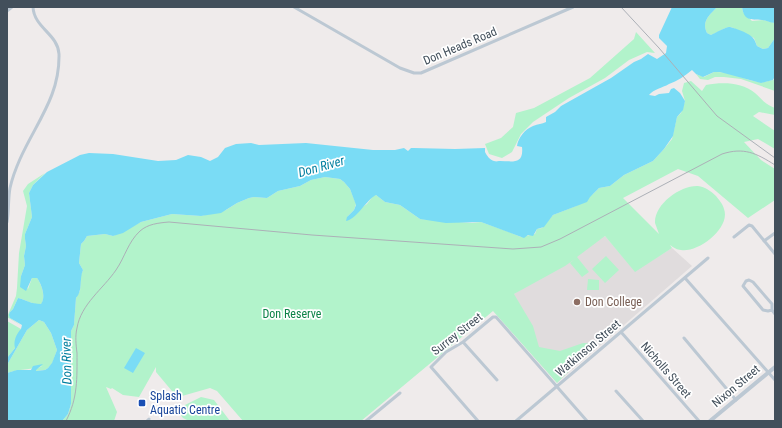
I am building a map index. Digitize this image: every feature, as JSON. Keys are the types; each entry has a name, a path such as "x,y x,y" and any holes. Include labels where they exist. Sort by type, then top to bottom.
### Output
{"street":[{"path":"7,11 12,7"},
{"path":"7,222 10,187 20,160 51,101 58,77 58,46 50,34 38,23 33,12 33,7"},
{"name":"Don Heads Road","path":"294,7 400,68 414,73 421,73 573,7"},
{"path":"734,237 749,225 775,254"},
{"path":"764,241 775,232"},
{"name":"Watkinson Street","path":"516,421 708,258"},
{"path":"685,278 775,380"},
{"path":"772,310 763,310 743,286 746,281 749,280 753,282 772,304 772,310 775,314"},
{"name":"Surrey Street","path":"478,421 431,367 446,352 463,342 493,317 496,317 557,386"},
{"name":"Nicholls Street","path":"620,332 699,421"},
{"path":"684,338 736,400"},
{"path":"463,342 497,380"},
{"name":"Nixon Street","path":"710,421 775,367"},
{"path":"557,386 587,421"},
{"path":"616,391 643,421"},
{"path":"366,421 400,393"}],"shaded area":[{"name":"Don College","path":"605,236 635,271 672,248 692,266 557,383 493,310 514,294"}],"green space":[{"path":"717,7 742,7 743,12 752,21 763,20 775,23 775,38 768,48 763,49 757,46 754,38 731,27 711,35 707,33 705,25 707,18"},
{"path":"636,32 655,53 647,52 629,60 605,78 569,98 533,122 521,134 512,152 502,158 489,154 485,144 501,138 513,127 516,113 534,108 590,78 634,39"},
{"path":"714,72 731,74 759,82 775,80 775,91 741,79 715,77 708,80 700,79 696,74 704,77"},
{"name":"Don Reserve","path":"691,81 702,91 706,85 712,84 725,83 738,85 750,89 766,103 775,108 775,115 759,112 753,116 775,131 775,149 758,139 744,142 761,160 775,169 775,200 748,218 698,176 678,169 623,198 659,234 655,223 659,209 677,192 691,187 703,187 714,194 723,205 725,216 723,224 712,238 696,248 678,250 670,245 672,248 635,272 605,236 577,257 589,272 582,277 570,263 575,259 514,294 533,326 539,347 560,351 583,343 596,344 557,383 493,311 361,421 243,421 217,391 210,388 177,397 156,372 156,367 139,397 123,395 112,388 106,387 117,412 114,421 62,421 68,414 71,404 71,331 74,325 76,298 80,291 81,275 83,270 79,263 81,244 87,236 105,234 113,236 141,222 172,214 201,216 226,210 249,198 267,198 278,191 300,186 311,180 325,177 340,179 350,189 356,204 354,210 347,217 367,204 373,196 376,195 385,202 400,205 420,219 472,223 481,222 521,237 535,234 537,229 542,228 553,215 576,206 599,188 610,186 624,175 653,161 672,139 677,117 681,113 685,101 682,91 684,83"},
{"path":"45,173 33,185 29,193 32,217 25,234 25,265 21,276 28,289 32,278 37,278 42,288 43,298 41,305 18,298 10,312 10,318 22,326 7,317 16,296 19,253 27,206 23,191 28,184"},
{"path":"606,256 619,270 605,283 592,269"},
{"path":"588,279 599,280 599,290 587,290"},
{"path":"39,320 44,322 51,333 57,350 52,364 45,370 36,371 36,369 42,366 7,373 7,365 27,330"},
{"path":"7,321 21,329 15,348 7,358"},
{"path":"201,397 214,400 230,421 189,421 183,418 178,412 185,405"}],"water":[{"name":"Don River","path":"672,7 717,7 707,18 705,25 707,33 711,35 725,28 731,27 752,36 757,46 763,49 768,48 775,38 775,76 773,80 761,83 720,72 714,72 703,77 696,74 692,70 678,80 653,91 649,95 655,96 669,93 671,89 674,88 680,93 685,101 683,110 677,117 673,136 664,149 653,161 624,175 610,186 599,188 587,202 553,215 544,227 537,229 533,236 528,235 524,238 481,222 446,223 420,219 400,205 385,202 376,195 369,200 354,217 346,221 347,217 354,210 356,205 350,189 340,179 325,177 311,180 300,186 278,191 267,198 249,198 237,203 221,213 201,216 172,214 141,222 123,233 113,236 105,234 87,236 81,244 79,263 83,270 79,292 76,298 74,325 71,331 71,404 68,414 62,421 7,421 7,373 17,370 31,370 33,366 43,364 36,371 45,370 52,363 57,350 51,333 44,322 39,320 27,330 7,365 7,358 15,348 16,337 22,325 10,318 10,312 18,298 31,303 41,304 43,298 42,287 37,278 32,278 26,291 20,287 21,276 25,265 25,234 32,217 29,193 33,185 47,172 80,155 89,153 113,154 158,161 176,160 188,155 201,157 210,161 218,157 225,148 236,144 251,143 259,145 306,143 373,150 395,150 404,148 408,151 411,148 485,148 485,152 489,158 493,160 516,161 521,157 522,153 522,147 517,146 520,137 527,129 546,122 546,117 555,112 561,106 611,78 648,54 657,59 666,53 667,46 659,38 659,35"},
{"path":"742,7 775,7 775,23 748,18 744,15"},
{"path":"136,348 145,353 133,373 124,368"}],"railway":[{"path":"621,7 659,48 717,116 775,158"},
{"path":"66,421 75,396 77,371 76,331 79,319 93,297 116,270 136,235 150,225 169,222 312,235 513,249 541,247 560,239 722,154 737,151 750,152 775,165"}],"place":[{"name":"Don College","path":"577,302"},
{"name":"Splash Aquatic Centre","path":"142,403"}]}
